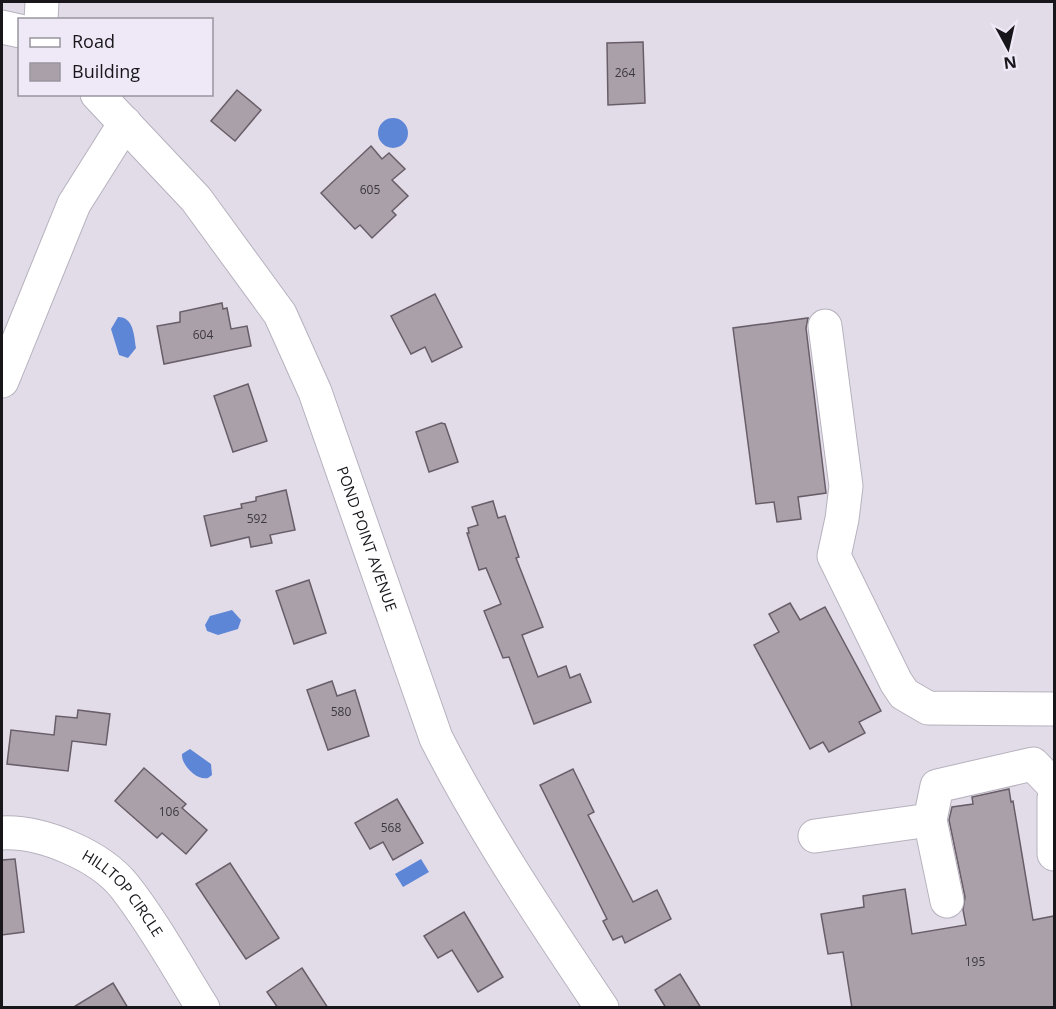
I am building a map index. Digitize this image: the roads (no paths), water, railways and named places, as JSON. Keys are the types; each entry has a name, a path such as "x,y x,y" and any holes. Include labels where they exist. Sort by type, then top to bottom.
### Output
{"street":[{"path":"42,2 42,18"},
{"path":"2,27 18,31"},
{"name":"POND POINT AVENUE","path":"99,96 196,199 280,314 315,392 436,738 458,781 539,916 602,1008"},
{"path":"2,381 74,204 125,123"},
{"path":"825,326 846,486 834,556 896,682 904,694 928,708 1054,709"},
{"path":"947,900 930,820 937,786 1033,764 1054,786"},
{"path":"1054,798 1054,854"},
{"path":"814,836 930,820"},
{"name":"HILLTOP CIRCLE","path":"2,833 15,833 60,845 87,856 124,886 203,1008"}],"water":[{"path":"393,118 399,119 407,127 407,139 399,147 393,148 387,147 379,139 378,133 379,127 387,119"},
{"path":"118,317 127,320 134,333 136,348 128,358 119,355 111,329"},
{"path":"232,610 241,620 238,629 218,635 207,631 205,625 210,616"},
{"path":"190,749 211,764 212,775 208,778 195,775 184,763 182,754"},
{"path":"421,859 429,872 403,887 395,874"}]}
